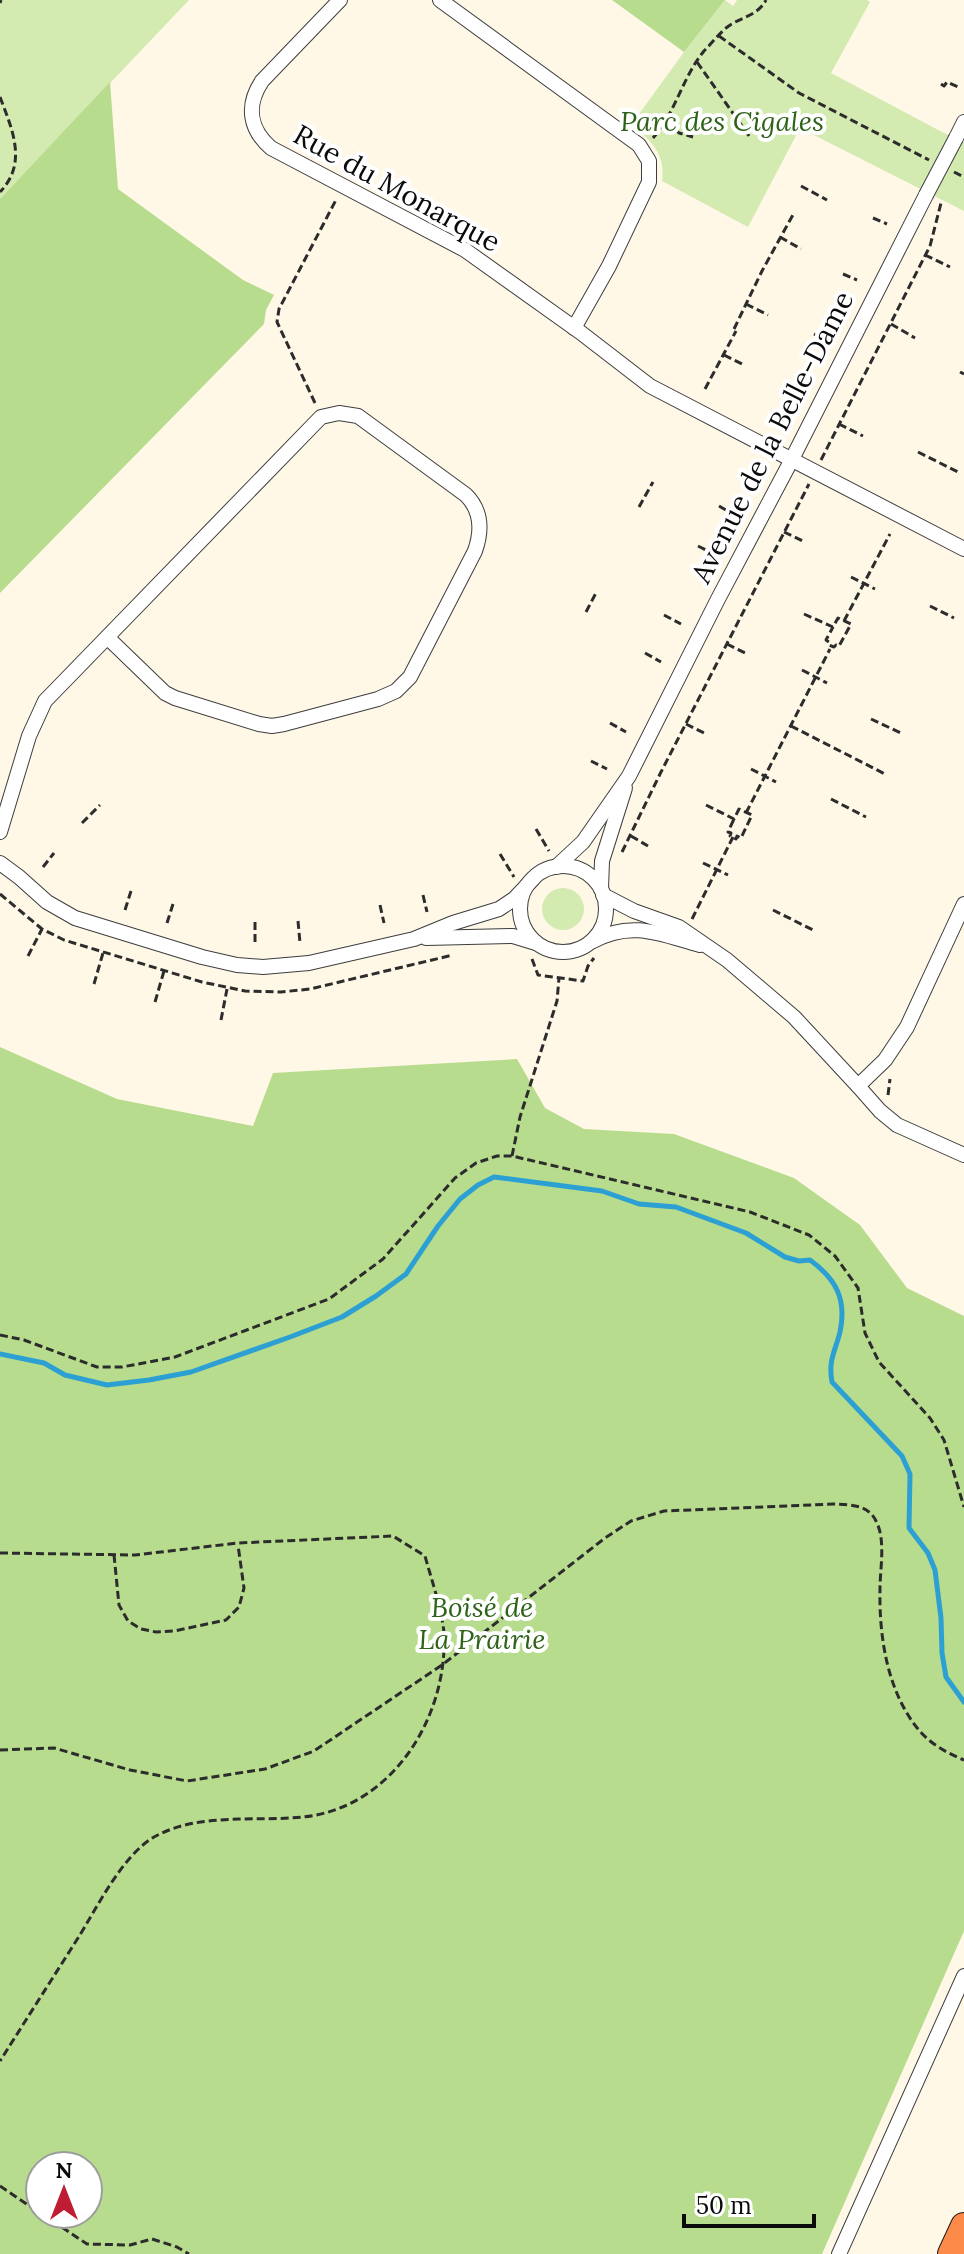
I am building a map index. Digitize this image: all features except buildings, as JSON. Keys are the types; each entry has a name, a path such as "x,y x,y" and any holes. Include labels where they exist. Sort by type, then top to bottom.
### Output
{"highway":[{"path":"951,2254 964,2226"}],"street":[{"name":"Rue du Monarque","path":"340,0 256,91 252,122 257,134 271,148 465,250 650,386 964,549"},
{"path":"440,0 639,145 649,161 651,175 646,192 574,328"},
{"name":"Avenue de la Belle-Dame","path":"556,867 583,842 629,776 964,122"},
{"path":"0,832 26,745 39,711 52,693 313,423 330,414 350,413 366,421 474,503 480,532 475,551 417,665 403,686 378,699 284,724 259,724 165,693 107,637"},
{"name":"Avenue de la Belle-Dame","path":"602,892 601,871 605,850 629,776"},
{"path":"0,863 47,902 75,918 237,965 275,967 414,939 499,909 543,871 569,867 593,878 602,892 606,908 604,921 590,942"},
{"path":"533,879 524,890 520,904 521,919 536,943"},
{"path":"602,892 634,911 687,931 788,1011 885,1116 897,1125 964,1155"},
{"path":"858,1086 885,1060 907,1027 964,904"},
{"path":"414,939 513,936 560,952 581,948 608,932 631,930 662,934 708,947"},
{"path":"839,2254 964,1976"}],"path":[{"path":"651,141 668,121 697,62 726,28 757,12 766,0"},
{"path":"719,36 799,93 940,165"},
{"path":"697,62 749,136"},
{"path":"941,84 944,86 947,82 958,87"},
{"path":"0,97 17,151 15,166 0,192"},
{"path":"668,121 679,133 693,137"},
{"path":"952,171 964,177"},
{"path":"801,186 827,200"},
{"path":"317,407 277,322 277,316 338,197"},
{"name":"Avenue de la Belle-Dame","path":"821,460 925,255 934,235 941,203"},
{"path":"705,389 794,213"},
{"path":"873,218 887,224"},
{"path":"780,237 801,249"},
{"path":"925,255 950,267"},
{"path":"843,274 857,280"},
{"path":"746,304 768,315"},
{"path":"891,324 915,338"},
{"path":"814,334 827,340"},
{"path":"723,354 742,364"},
{"path":"783,392 797,398"},
{"path":"839,424 863,436"},
{"path":"918,452 960,473"},
{"path":"639,507 653,482"},
{"name":"Avenue de la Belle-Dame","path":"620,855 807,488"},
{"path":"719,506 736,516"},
{"path":"784,532 805,542"},
{"path":"844,621 890,534"},
{"path":"698,546 716,555"},
{"path":"851,577 875,589"},
{"path":"586,612 597,591"},
{"path":"930,606 954,618"},
{"path":"804,614 833,627"},
{"path":"664,615 681,624"},
{"path":"838,618 851,624 839,646 829,645 826,640 833,627 838,618"},
{"path":"727,644 747,654"},
{"path":"746,813 830,649"},
{"path":"645,653 661,662"},
{"path":"802,670 827,683"},
{"path":"871,719 903,734"},
{"path":"610,723 626,732"},
{"path":"686,724 706,734"},
{"path":"791,726 885,774"},
{"path":"591,761 607,769"},
{"path":"751,769 776,782"},
{"path":"831,799 866,817"},
{"path":"82,823 100,805"},
{"path":"706,805 734,819"},
{"path":"739,809 752,815 741,838 733,837 728,832 734,819 739,809"},
{"path":"536,829 549,851"},
{"path":"631,836 648,846"},
{"path":"692,918 733,837"},
{"path":"43,867 54,853"},
{"path":"500,854 514,877"},
{"path":"703,863 728,875"},
{"path":"125,910 131,891"},
{"path":"0,894 42,929 64,940 227,988 270,992 325,986 454,954"},
{"path":"423,895 427,912"},
{"path":"167,923 173,904"},
{"path":"380,905 384,923"},
{"path":"773,910 815,931"},
{"path":"298,921 300,943"},
{"path":"255,922 255,944"},
{"path":"28,956 42,929"},
{"path":"94,984 103,953"},
{"path":"155,1002 164,971"},
{"path":"541,975 578,981"},
{"path":"512,1156 520,1117 557,1001 559,978"},
{"path":"270,983 270,992"},
{"path":"221,1020 227,988"},
{"path":"891,1075 888,1088 891,1102"},
{"path":"0,1335 24,1340 97,1367 122,1367 175,1357 329,1299 383,1259 455,1178 476,1163 497,1156 512,1156 750,1212 809,1235 835,1256 858,1288 865,1333 879,1362 930,1418 944,1440 964,1507"},
{"path":"0,1750 54,1748 130,1770 187,1781 265,1769 314,1751 442,1665 631,1521 664,1511 834,1504 860,1506 875,1518 881,1533 879,1615 887,1663 901,1701 919,1730 945,1752 964,1760"},
{"path":"0,1553 135,1555 238,1543 393,1536 425,1556 444,1631 435,1704 422,1732 397,1767 369,1795 335,1810 305,1817 220,1820 182,1826 155,1837 138,1849 113,1882 0,2061"},
{"path":"114,1555 119,1605 128,1621 141,1629 174,1631 226,1620 239,1607 244,1588 238,1543"},
{"path":"0,2186 24,2202"},
{"path":"66,2230 87,2244 130,2245 152,2239 189,2254"}],"green space":[{"path":"0,0 189,0 0,199"},
{"path":"612,0 725,0 684,52"},
{"name":"Parc des Cigales","path":"725,0 733,6 737,0 870,2 831,73 964,142 964,211 800,128 748,227 662,181 662,163 656,148 631,125"},
{"path":"110,82 118,189 243,280 274,295 266,310 264,324 0,593 0,199"},
{"path":"563,888 578,894 584,909 578,924 563,930 548,924 542,909 548,894"},
{"name":"Boisé de La Prairie","path":"0,1047 117,1099 253,1126 273,1073 517,1059 545,1108 584,1129 674,1134 794,1178 860,1225 907,1288 964,1316 964,1931 822,2254 0,2254"}],"waterway":[{"path":"0,1354 44,1363 65,1375 107,1385 191,1372 290,1337 342,1317 406,1274 460,1199 494,1177 602,1191 639,1204 676,1207 746,1233 785,1257 810,1260 833,1282 840,1300 842,1320 831,1362 832,1382 902,1456 910,1474 909,1528 928,1553 935,1570 946,1677 964,1702"}]}
